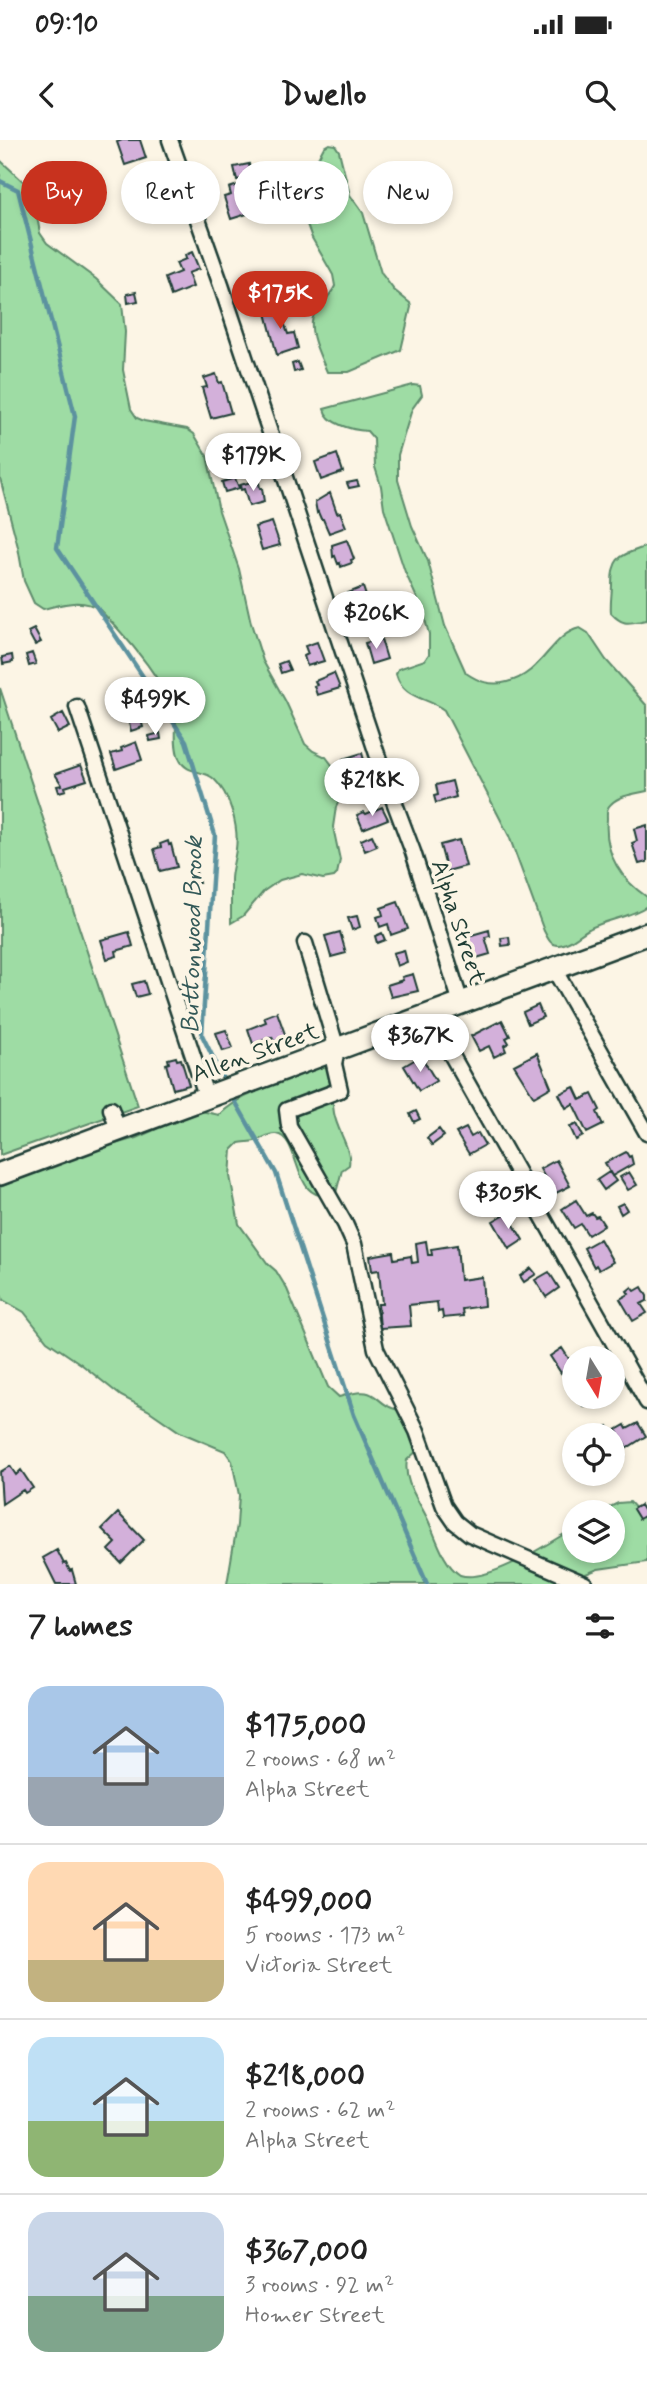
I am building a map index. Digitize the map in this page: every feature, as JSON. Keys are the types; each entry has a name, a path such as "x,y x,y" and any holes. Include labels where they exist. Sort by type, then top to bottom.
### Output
{"street":[{"name":"Alpha Street","path":"170,140 383,772 413,852 461,1003"},
{"path":"77,707 206,1098"},
{"name":"Allen Street","path":"0,1174 647,934"},
{"path":"305,943 337,1049 334,1064 340,1090 287,1110 289,1126 354,1244 376,1349 412,1421 444,1506 455,1522 470,1534 585,1584"},
{"path":"554,969 647,1133"},
{"path":"429,1014 647,1402"},
{"path":"111,1109 118,1130"}],"green space":[{"path":"335,145 342,161 317,161 324,147"},
{"path":"0,160 21,179 21,224 38,224 40,233 47,243 96,279 122,304 125,332 123,370 131,409 137,418 187,429 194,434 207,456 219,511 239,569 263,661 305,744 326,757 341,777 344,791 336,807 333,827 340,860 334,877 323,879 302,874 280,880 264,891 243,916 231,923 231,876 237,840 232,811 225,793 210,776 182,763 176,745 174,705 139,653 99,609 79,603 43,609 34,603 24,581 0,478"},
{"path":"349,191 363,213 363,224 366,224 381,273 394,290 410,303 401,350 349,372 327,372 315,342 312,319 335,286 333,275 307,224 349,224"},
{"path":"413,385 420,386 422,395 412,409 398,455 398,480 412,526 428,561 445,626 466,673 490,683 519,678 530,671 561,638 580,628 588,633 606,660 647,706 647,791 623,797 609,806 607,831 615,864 629,882 647,897 647,906 596,926 563,944 556,945 548,939 509,836 444,710 410,693 399,682 396,674 398,669 425,660 429,654 429,634 384,508 375,467 374,439 367,431 348,428 330,419 324,409"},
{"path":"647,546 647,620 623,622 611,613 614,567 620,558"},
{"path":"0,688 138,1106 0,1155"},
{"path":"337,1062 333,1107 346,1146 349,1165 342,1170 336,1193 321,1195 311,1191 304,1182 290,1147 284,1138 276,1134 239,1143 232,1150 230,1176 239,1224 287,1289 328,1387 339,1397 363,1392 375,1396 385,1405 404,1411 419,1449 407,1460 407,1476 445,1557 460,1575 486,1574 502,1568 562,1535 562,1563 625,1563 625,1502 630,1502 647,1521 647,1562 598,1569 561,1584 227,1584 239,1495 232,1461 225,1451 180,1432 148,1410 121,1396 47,1341 24,1312 3,1300 0,1292 0,1187 76,1155 136,1138 201,1111 219,1115 253,1093"}],"building":[{"path":"140,140 146,158 124,161 117,142"},
{"path":"234,186 234,218 231,219 224,197 231,195 229,188"},
{"path":"192,252 199,269 188,273 193,287 171,296 165,278 180,272 176,263 186,259 185,255"},
{"path":"136,292 138,301 128,303 127,294"},
{"path":"278,304 288,334 294,333 298,348 277,355 265,309"},
{"path":"298,362 301,370 294,372 292,364"},
{"path":"216,374 219,383 222,382 231,413 211,418 202,388 207,387 204,378"},
{"path":"337,454 343,472 321,480 315,462"},
{"path":"235,478 239,488 225,492 222,482"},
{"path":"357,481 359,486 349,488 347,483"},
{"path":"251,482 252,485 259,483 264,502 249,506 244,489 241,490 240,485"},
{"path":"330,493 337,513 340,512 346,527 329,533 317,513 315,502"},
{"path":"272,522 280,545 262,550 255,527"},
{"path":"347,540 354,559 351,560 352,563 341,567 335,556 333,557 332,545"},
{"path":"363,587 370,608 374,607 378,620 363,625 362,612 354,612 348,593"},
{"path":"397,596 400,604 393,607 390,599"},
{"path":"395,609 396,616 389,618 387,611"},
{"path":"394,621 397,630 385,635 382,625"},
{"path":"34,629 41,642 35,645 28,632"},
{"path":"381,639 387,659 371,664 365,643"},
{"path":"317,642 324,661 307,666 304,656 308,654 305,646"},
{"path":"32,653 36,664 29,666 26,655"},
{"path":"12,655 13,662 3,664 2,657"},
{"path":"286,661 290,670 281,673 278,664"},
{"path":"334,673 340,688 317,695 315,681"},
{"path":"136,702 143,727 131,731 124,705"},
{"path":"63,713 70,727 58,733 51,720"},
{"path":"160,733 161,739 150,741 149,736"},
{"path":"136,742 142,760 116,769 111,754"},
{"path":"362,753 370,781 351,787 343,759"},
{"path":"81,765 87,780 65,787 66,790 59,792 57,786 62,785 55,774"},
{"path":"452,781 456,797 436,803 436,785"},
{"path":"382,807 388,819 363,829 357,815"},
{"path":"647,825 647,862 639,864 632,843 637,841 634,829"},
{"path":"372,835 377,846 365,851 361,840"},
{"path":"459,840 466,866 447,871 440,845"},
{"path":"168,841 177,867 160,871 154,849"},
{"path":"196,872 199,883 189,883 190,874"},
{"path":"398,902 408,929 391,935 388,924 380,927 377,917 383,915 381,908"},
{"path":"357,916 360,927 352,930 348,918"},
{"path":"489,930 490,936 485,937 490,954 473,959 468,936"},
{"path":"129,932 133,946 116,951 117,956 107,959 101,940"},
{"path":"340,932 346,953 331,957 325,936"},
{"path":"382,933 385,940 377,943 375,936"},
{"path":"509,937 510,945 502,946 501,938"},
{"path":"404,950 407,962 397,966 393,953"},
{"path":"413,974 418,991 391,997 387,985"},
{"path":"144,981 148,994 136,997 132,984"},
{"path":"538,1005 543,1017 528,1024 523,1012"},
{"path":"277,1012 286,1037 274,1042 272,1037 253,1044 248,1029 266,1022 264,1017"},
{"path":"502,1020 510,1036 506,1038 509,1043 504,1046 506,1051 494,1057 489,1046 479,1051 471,1036"},
{"path":"226,1030 233,1048 223,1051 216,1033"},
{"path":"537,1053 551,1087 534,1097 514,1065"},
{"path":"421,1056 436,1081 419,1091 404,1066"},
{"path":"176,1057 177,1060 181,1059 189,1085 173,1089 166,1064 169,1063 168,1059"},
{"path":"574,1087 580,1100 592,1094 600,1110 597,1112 603,1125 587,1133 573,1104 566,1108 559,1094"},
{"path":"416,1111 420,1119 414,1122 410,1114"},
{"path":"577,1124 583,1136 576,1140 570,1127"},
{"path":"466,1128 471,1137 478,1133 485,1145 469,1154 456,1133"},
{"path":"439,1129 444,1136 432,1145 427,1138"},
{"path":"626,1152 631,1156 633,1164 612,1176 605,1163"},
{"path":"556,1160 570,1186 554,1194 540,1169"},
{"path":"609,1172 616,1181 604,1190 597,1180"},
{"path":"629,1172 637,1185 628,1190 620,1177"},
{"path":"576,1200 586,1216 592,1213 595,1217 598,1216 604,1225 588,1235 581,1224 574,1228 562,1209"},
{"path":"623,1203 627,1210 621,1214 617,1206"},
{"path":"507,1213 523,1240 509,1249 493,1221"},
{"path":"600,1239 613,1262 599,1270 596,1265 594,1267 584,1248"},
{"path":"426,1241 428,1255 432,1255 431,1249 457,1245 460,1280 482,1277 484,1306 462,1309 463,1316 443,1318 442,1311 438,1312 437,1302 409,1305 411,1326 380,1328 378,1304 382,1304 379,1270 372,1271 370,1256 393,1252 394,1259 411,1256 412,1263 418,1262 416,1243"},
{"path":"531,1268 536,1274 524,1282 520,1276"},
{"path":"549,1272 559,1288 546,1297 535,1280"},
{"path":"632,1287 635,1291 642,1287 647,1296 647,1301 641,1304 647,1313 633,1321 620,1299 629,1294 627,1291"},
{"path":"562,1348 562,1372 561,1373 550,1356"},
{"path":"638,1423 646,1436 627,1448 625,1425 627,1429"},
{"path":"10,1466 16,1475 21,1470 33,1488 25,1493 23,1490 2,1504 0,1472"},
{"path":"640,1505 646,1515 639,1519 633,1509"},
{"path":"118,1513 144,1540 121,1563 109,1550 116,1543 102,1529"},
{"path":"57,1550 64,1564 72,1570 76,1584 56,1584 43,1558"}],"waterway":[{"name":"Buttonwood Brook","path":"0,181 18,190 75,416 57,548 186,741 215,835 202,1035 222,1076"},
{"name":"Buttonwood Brook","path":"235,1101 276,1173 354,1415 427,1584"}]}
